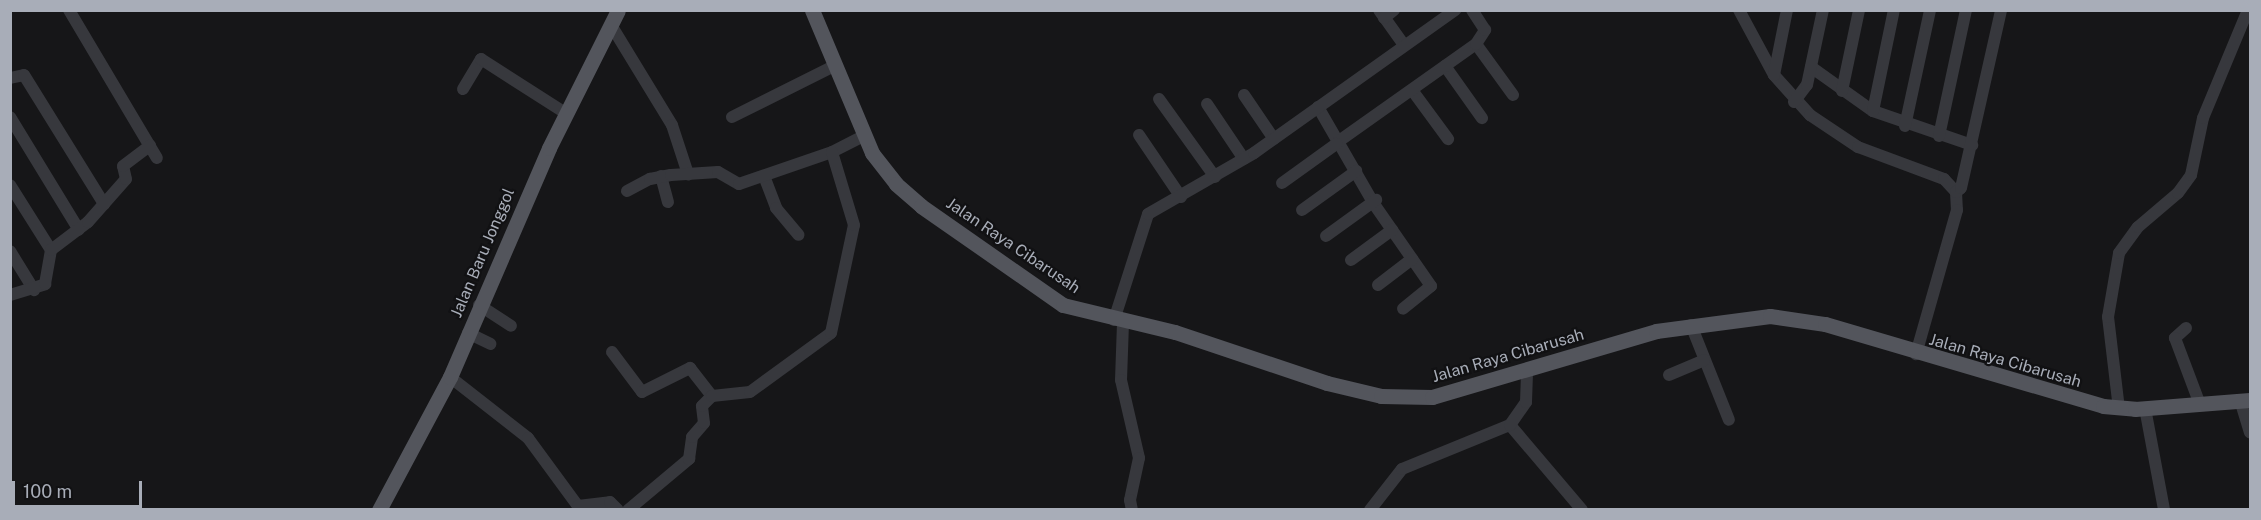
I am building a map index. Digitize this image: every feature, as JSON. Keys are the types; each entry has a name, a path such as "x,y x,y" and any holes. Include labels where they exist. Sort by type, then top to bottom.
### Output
{"main road":[{"name":"Jalan Baru Jonggol","path":"379,510 450,377 479,305 567,114 618,10"},
{"name":"Jalan Raya Cibarusah","path":"812,10 863,136 880,165 921,206 1063,305 1118,321 1175,332 1327,383 1381,396 1447,394 1527,369 1691,325 1752,317 1795,318 1916,354 2119,409 2245,400"}],"street":[{"path":"69,10 157,158"},
{"path":"1132,510 1130,500 1139,458 1122,380 1118,321 1142,220 1274,139 1455,10"},
{"path":"1282,183 1476,44 1485,30 1472,10"},
{"path":"1739,10 1774,75 1794,102 1858,147 1944,179 1956,192 1957,210 1916,354"},
{"path":"1774,75 1788,10"},
{"path":"1794,102 1807,85 1823,10"},
{"path":"1842,91 1859,10"},
{"path":"1873,111 1894,10"},
{"path":"1905,126 1930,10"},
{"path":"1939,136 1966,10"},
{"path":"1956,192 1961,188 1972,145 2001,10"},
{"path":"2119,409 2108,317 2120,254 2138,227 2186,184 2203,118 2247,30 2248,10"},
{"path":"1386,13 1404,45"},
{"path":"611,25 672,125 688,174"},
{"path":"1476,44 1513,95"},
{"path":"463,89 481,59 567,114"},
{"path":"732,117 836,65"},
{"path":"1445,66 1482,118"},
{"path":"1811,67 1873,111 1905,126 1972,145"},
{"path":"10,78 24,75 104,204"},
{"path":"1412,90 1448,139"},
{"path":"1244,95 1274,139"},
{"path":"1159,99 1215,177"},
{"path":"1207,104 1244,159"},
{"path":"1318,107 1392,230 1431,286 1403,309"},
{"path":"10,117 79,230"},
{"path":"1139,135 1181,197"},
{"path":"627,191 662,176 718,172 738,184 832,152 863,136"},
{"path":"51,250 79,230 104,204 126,179 123,166 150,146"},
{"path":"628,510 689,459 692,437 704,423 702,406 712,396 750,392 831,333 854,225 832,152"},
{"path":"1302,210 1356,171"},
{"path":"662,176 668,202"},
{"path":"764,176 776,208 799,234"},
{"path":"10,185 51,250 49,280 34,290 10,295"},
{"path":"1326,236 1376,200"},
{"path":"1351,260 1392,230"},
{"path":"10,251 34,290"},
{"path":"1378,285 1412,259"},
{"path":"479,305 511,326"},
{"path":"1691,325 1729,420"},
{"path":"2186,328 2175,339 2199,402"},
{"path":"468,333 491,344"},
{"path":"612,352 642,392 690,368 712,396"},
{"path":"1669,375 1704,360"},
{"path":"1370,510 1402,469 1510,425 1526,402 1527,369"},
{"path":"450,377 528,438 578,506 610,502 618,510"},
{"path":"2245,400 2250,434"},
{"path":"2145,408 2164,510"},
{"path":"1510,425 1582,510"}]}
